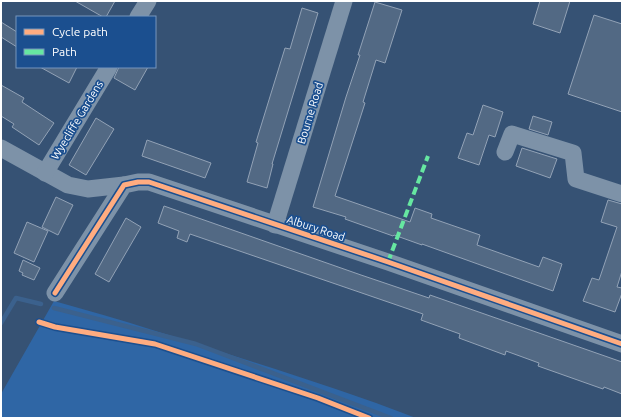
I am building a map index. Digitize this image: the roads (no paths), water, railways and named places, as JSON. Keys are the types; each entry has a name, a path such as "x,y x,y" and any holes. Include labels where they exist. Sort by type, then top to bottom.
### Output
{"street":[{"path":"139,16 148,1"},
{"name":"Bourne Road","path":"275,225 344,1"},
{"name":"Wyecliffe Gardens","path":"45,173 107,68"},
{"path":"505,152 512,134 573,153 576,179 622,194"},
{"name":"Albury Road","path":"1,148 68,186 88,189 138,182 152,183 622,344"},
{"path":"55,293 124,185"}],"waterway":[{"path":"1,323 16,298 41,304"},
{"path":"54,308 196,344 391,418"}]}
